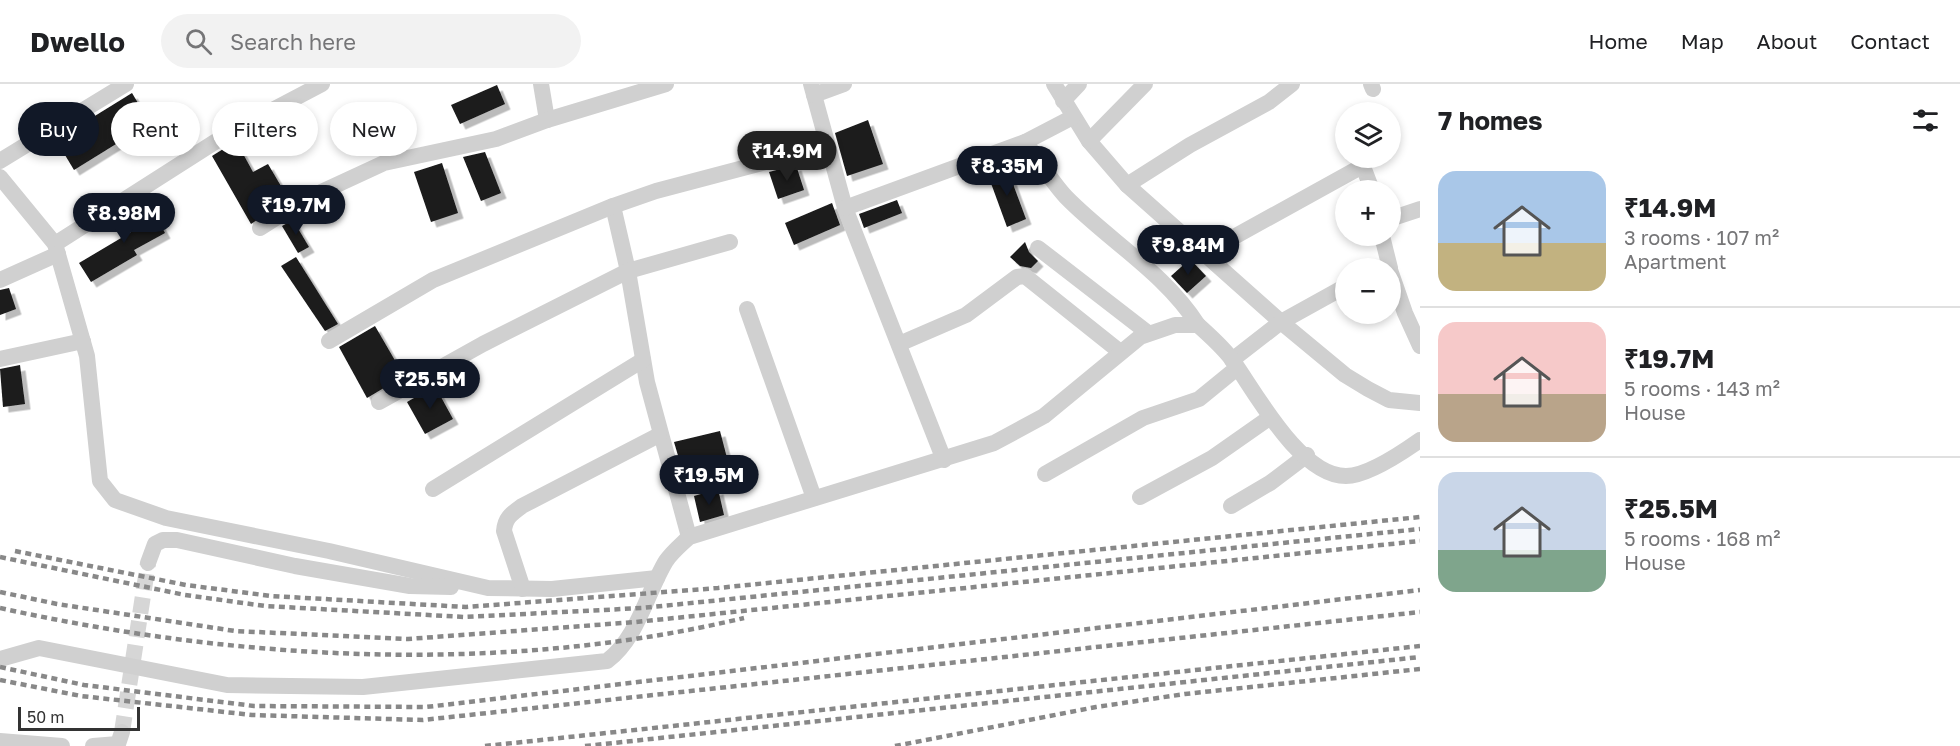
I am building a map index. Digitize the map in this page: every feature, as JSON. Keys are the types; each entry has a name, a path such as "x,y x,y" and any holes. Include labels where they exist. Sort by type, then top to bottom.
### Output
{"street":[{"path":"0,161 126,84"},
{"path":"0,280 57,249 229,133 322,84"},
{"path":"541,84 548,120"},
{"path":"260,228 304,200 384,163 467,146 666,84"},
{"path":"844,84 812,89 826,146 845,208 944,460"},
{"path":"1054,84 1072,117 1089,141 1127,185 1281,322 1345,375 1368,389 1389,400 1420,403"},
{"path":"1063,101 1079,84"},
{"path":"1089,141 1145,84"},
{"path":"1127,185 1190,145 1269,102 1292,84"},
{"path":"845,208 1025,142 1072,117"},
{"path":"1025,142 1064,195 1159,278 1185,305 1198,324 1235,364 1269,418 1306,455 1329,472 1346,476 1362,472 1420,440"},
{"path":"328,342 433,280 613,206 656,191 826,146"},
{"path":"1337,180 1357,169 1364,169 1369,180"},
{"path":"0,177 57,249 87,356 97,469 104,489 115,500 166,518 329,551 488,588"},
{"path":"1205,253 1335,181"},
{"path":"613,206 628,271 659,435 689,537"},
{"path":"1401,215 1420,209"},
{"path":"379,402 483,344 628,271 730,242"},
{"path":"1038,248 1148,333"},
{"path":"899,344 966,315 1017,277 1025,276 1119,351"},
{"path":"1045,474 1143,418 1199,399 1281,322 1335,292"},
{"path":"1401,302 1420,346"},
{"path":"747,309 814,498"},
{"path":"0,659 39,648 227,685 363,687 608,661 618,653 668,558 689,537 994,443 1025,428 1076,390 1119,351 1148,333 1175,325 1198,324"},
{"path":"0,359 82,341"},
{"path":"433,489 643,360"},
{"path":"1140,497 1212,458 1269,418"},
{"path":"523,588 504,531 505,521 509,515 522,506 659,435"},
{"path":"1231,506 1270,483 1306,455"},
{"path":"148,563 155,544 163,540 177,540 295,566 410,586 552,589 657,578"},
{"path":"93,746 118,744 122,732"},
{"path":"0,741 62,746"}],"building":[{"path":"497,85 505,104 460,124 451,105"},
{"path":"132,93 137,102 117,102"},
{"path":"111,106 111,147 99,155 99,113"},
{"path":"868,120 883,164 847,176 835,133"},
{"path":"485,152 501,193 481,201 463,157"},
{"path":"66,156 97,156 74,170"},
{"path":"212,156 244,156 253,172 268,164 288,198 251,224"},
{"path":"442,163 458,213 431,222 414,172"},
{"path":"796,165 804,190 778,199 769,172"},
{"path":"1007,168 1026,219 1007,227 988,175"},
{"path":"146,198 165,233 134,250 137,255 91,282 79,263 143,225 133,207"},
{"path":"897,200 902,213 864,228 859,214"},
{"path":"832,203 840,225 794,245 785,223"},
{"path":"293,220 309,247 298,253 282,226"},
{"path":"1025,242 1029,252 1038,261 1031,268 1020,266 1010,257"},
{"path":"296,257 338,324 325,331 281,266"},
{"path":"1190,259 1206,276 1187,293 1171,276"},
{"path":"9,288 16,309 0,315 0,290"},
{"path":"375,326 404,376 367,398 339,347"},
{"path":"20,365 25,404 3,407 0,369"},
{"path":"435,386 453,419 425,434 407,402"},
{"path":"720,431 727,458 682,469 674,442"},
{"path":"718,489 724,515 700,522 694,496"}],"tunnel":[{"path":"122,732 148,563"}],"railway":[{"path":"15,551 186,585 271,596 466,607 718,588 1420,517"},
{"path":"0,557 185,595 265,606 465,617 642,608 1420,529"},
{"path":"0,592 57,604 235,631 408,639 636,622 1420,541"},
{"path":"0,667 84,685 254,706 426,707 1420,590"},
{"path":"0,608 91,626 184,640 278,649 372,654 466,654 560,648 653,636 744,618"},
{"path":"0,680 81,696 252,715 423,720 1420,612"},
{"path":"485,746 1420,646"},
{"path":"585,746 1420,657"},
{"path":"895,746 1096,707 1185,694 1420,669"}]}
